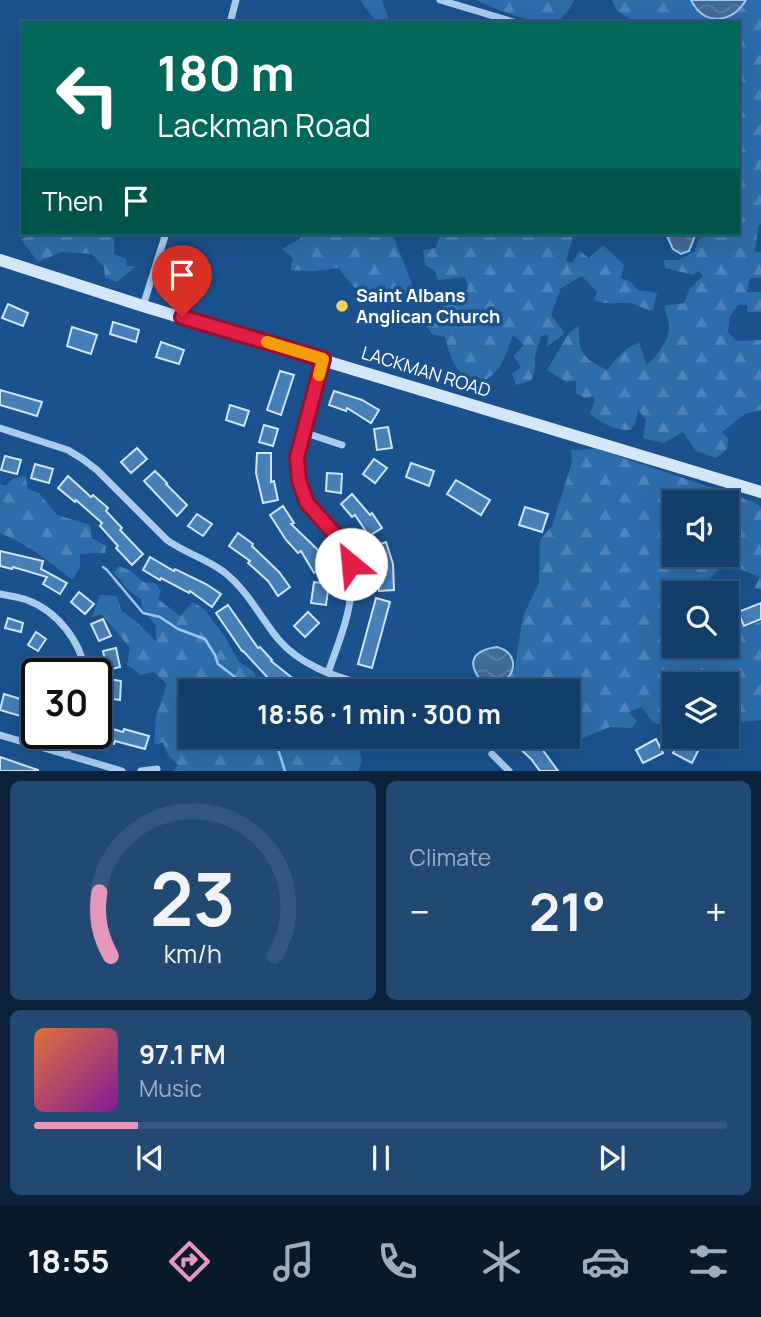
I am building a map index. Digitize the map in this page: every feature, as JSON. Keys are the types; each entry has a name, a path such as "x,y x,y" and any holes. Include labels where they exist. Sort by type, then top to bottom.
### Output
{"main road":[{"name":"LACKMAN ROAD","path":"0,260 143,306 761,492"}],"street":[{"path":"231,21 236,0"},
{"path":"440,0 510,21"},
{"path":"143,306 165,235"},
{"path":"323,359 297,457 299,481 307,503 341,541 351,564 353,589 328,673"},
{"path":"0,428 68,450 84,460 167,540 179,549 222,570 253,602 279,640 290,651 312,667 346,679"},
{"path":"303,432 342,444"},
{"path":"0,594 26,600 53,615 71,634 82,658"},
{"path":"0,734 122,771"},
{"path":"66,755 68,749"},
{"path":"492,754 509,771"},
{"path":"141,771 157,769"}],"green space":[{"path":"360,0 382,0 389,21 373,21"},
{"path":"475,0 574,0 559,21 525,19"},
{"path":"612,0 691,0 743,5 746,0 761,0 761,223 758,227 755,252 761,252 761,278 750,278 747,292 761,292 761,312 747,312 747,305 738,305 730,316 728,332 736,341 761,340 761,410 745,414 722,432 728,439 727,449 716,458 696,451 683,432 664,443 643,438 646,419 638,410 631,430 614,428 604,423 590,414 595,400 593,396 585,398 576,393 576,381 566,382 547,370 569,333 579,325 579,342 583,353 599,366 607,370 625,350 639,343 647,365 668,336 669,324 665,306 684,303 690,288 703,276 699,271 693,275 665,268 664,260 679,260 694,252 701,235 740,235 740,21 631,21 617,11"},
{"path":"32,235 116,235 114,254 126,259 127,266 136,266 117,282 105,278 104,267 92,254 62,252 38,262 21,239"},
{"path":"303,235 393,235 412,284 406,299 386,301 369,298 352,285 339,268 290,270 293,258 282,249"},
{"path":"437,235 573,235 566,261 572,263 580,251 589,258 603,245 624,265 621,278 631,282 638,290 657,293 653,310 630,303 594,300 597,292 582,276 561,288 551,315 564,334 547,347 548,335 541,336 531,381 516,385 512,374 521,367 513,356 524,345 513,335 500,366 490,377 473,384 454,364 445,337 432,334 424,322 441,316 442,299 468,289 465,277 438,280 435,271 425,265 423,250 436,248 439,237"},
{"path":"597,449 718,490 662,490 662,567 720,567 708,581 662,581 662,658 739,658 739,617 744,628 761,621 761,720 739,721 739,672 662,672 662,724 653,723 642,707 629,712 637,721 632,728 610,727 583,738 580,737 580,679 508,679 515,667 523,616 539,583 540,540 552,526 572,462 571,450"},
{"path":"25,475 28,489 39,493 57,515 90,525 92,538 106,546 105,553 80,554 80,568 72,580 29,548 0,533 0,484 6,486 12,479"},
{"path":"739,497 761,507 761,589 754,588 760,577 734,567 739,567"},
{"path":"118,566 131,571 143,582 155,583 161,591 158,599 180,616 193,602 205,610 239,662 252,670 258,679 178,679 178,749 359,749 362,760 358,771 173,771 178,765 168,755 163,742 154,745 156,716 167,684 154,672 141,675 127,665 130,648 102,614 92,617 100,595 116,596 122,611 156,641 156,626 142,609 141,599 125,588 114,573"}],"water":[{"path":"691,0 746,0 733,14 718,19 703,14"},
{"path":"667,235 695,235 689,251 681,254 673,249"},
{"path":"497,647 508,653 513,661 506,679 481,679 477,675 474,658"}],"building":[{"path":"8,304 28,313 23,326 2,318"},
{"path":"113,322 139,330 136,342 110,334"},
{"path":"72,327 97,335 91,354 67,346"},
{"path":"161,342 184,350 179,364 156,357"},
{"path":"280,371 294,375 281,415 267,410"},
{"path":"0,390 42,402 37,416 0,405"},
{"path":"334,391 362,400 379,410 371,423 347,408 346,411 329,405"},
{"path":"230,405 249,411 244,426 226,420"},
{"path":"264,425 278,429 273,446 259,442"},
{"path":"388,427 392,448 377,450 374,429"},
{"path":"137,448 147,459 131,473 121,462"},
{"path":"257,453 271,453 271,482 274,481 278,500 263,503 256,473"},
{"path":"5,456 21,460 17,474 1,470"},
{"path":"374,459 387,468 375,483 363,474"},
{"path":"411,463 434,471 429,486 406,477"},
{"path":"35,464 53,469 49,483 31,478"},
{"path":"155,471 187,505 177,516 144,481"},
{"path":"327,473 342,474 341,493 326,491"},
{"path":"68,476 108,508 106,511 122,528 120,530 143,554 132,565 100,526 102,523 58,488"},
{"path":"456,480 490,500 481,515 447,494"},
{"path":"352,494 370,515 372,513 382,528 369,536 355,515 352,517 341,504"},
{"path":"283,506 294,523 291,524 317,549 327,566 314,573 301,551 298,553 286,540 270,515"},
{"path":"525,507 548,514 542,532 519,525"},
{"path":"197,514 212,524 203,536 188,526"},
{"path":"238,533 253,544 290,587 278,596 268,581 248,563 250,561 229,546"},
{"path":"386,542 393,564 394,590 379,591 378,566 372,547"},
{"path":"0,551 43,561 41,569 67,583 60,594 43,584 47,577 0,566"},
{"path":"150,557 221,594 212,607 190,591 189,593 161,578 160,580 143,570"},
{"path":"314,582 329,584 326,605 311,603"},
{"path":"79,592 94,604 85,614 71,602"},
{"path":"376,598 390,602 372,668 358,664"},
{"path":"761,603 761,619 744,626 739,612"},
{"path":"228,605 258,648 291,677 289,679 269,679 242,651 216,613"},
{"path":"308,612 319,623 305,637 294,626"},
{"path":"8,618 23,623 21,632 5,628"},
{"path":"103,619 111,636 99,641 91,624"},
{"path":"36,632 46,639 38,651 28,645"},
{"path":"116,648 120,667 112,669 112,658 104,658 103,651"},
{"path":"112,680 121,681 120,700 112,699"},
{"path":"4,694 21,699 21,716 0,710"},
{"path":"112,729 149,736 145,749 115,741 114,744"},
{"path":"656,739 663,753 643,763 636,750"},
{"path":"520,749 542,749 558,771 540,771"},
{"path":"675,749 699,749 692,763 673,753"},
{"path":"0,757 38,770 38,771 0,771"}],"waterway":[{"path":"103,567 143,613 160,617 178,629 205,639 218,664 237,679"},
{"path":"278,749 285,771"}],"slow traffic":[{"path":"267,342 323,359 319,375"}],"place":[{"name":"Saint Albans Anglican Church","path":"342,306"}],"route":[{"path":"182,317 323,359 297,457 299,481 307,503 341,541 351,564"}]}
